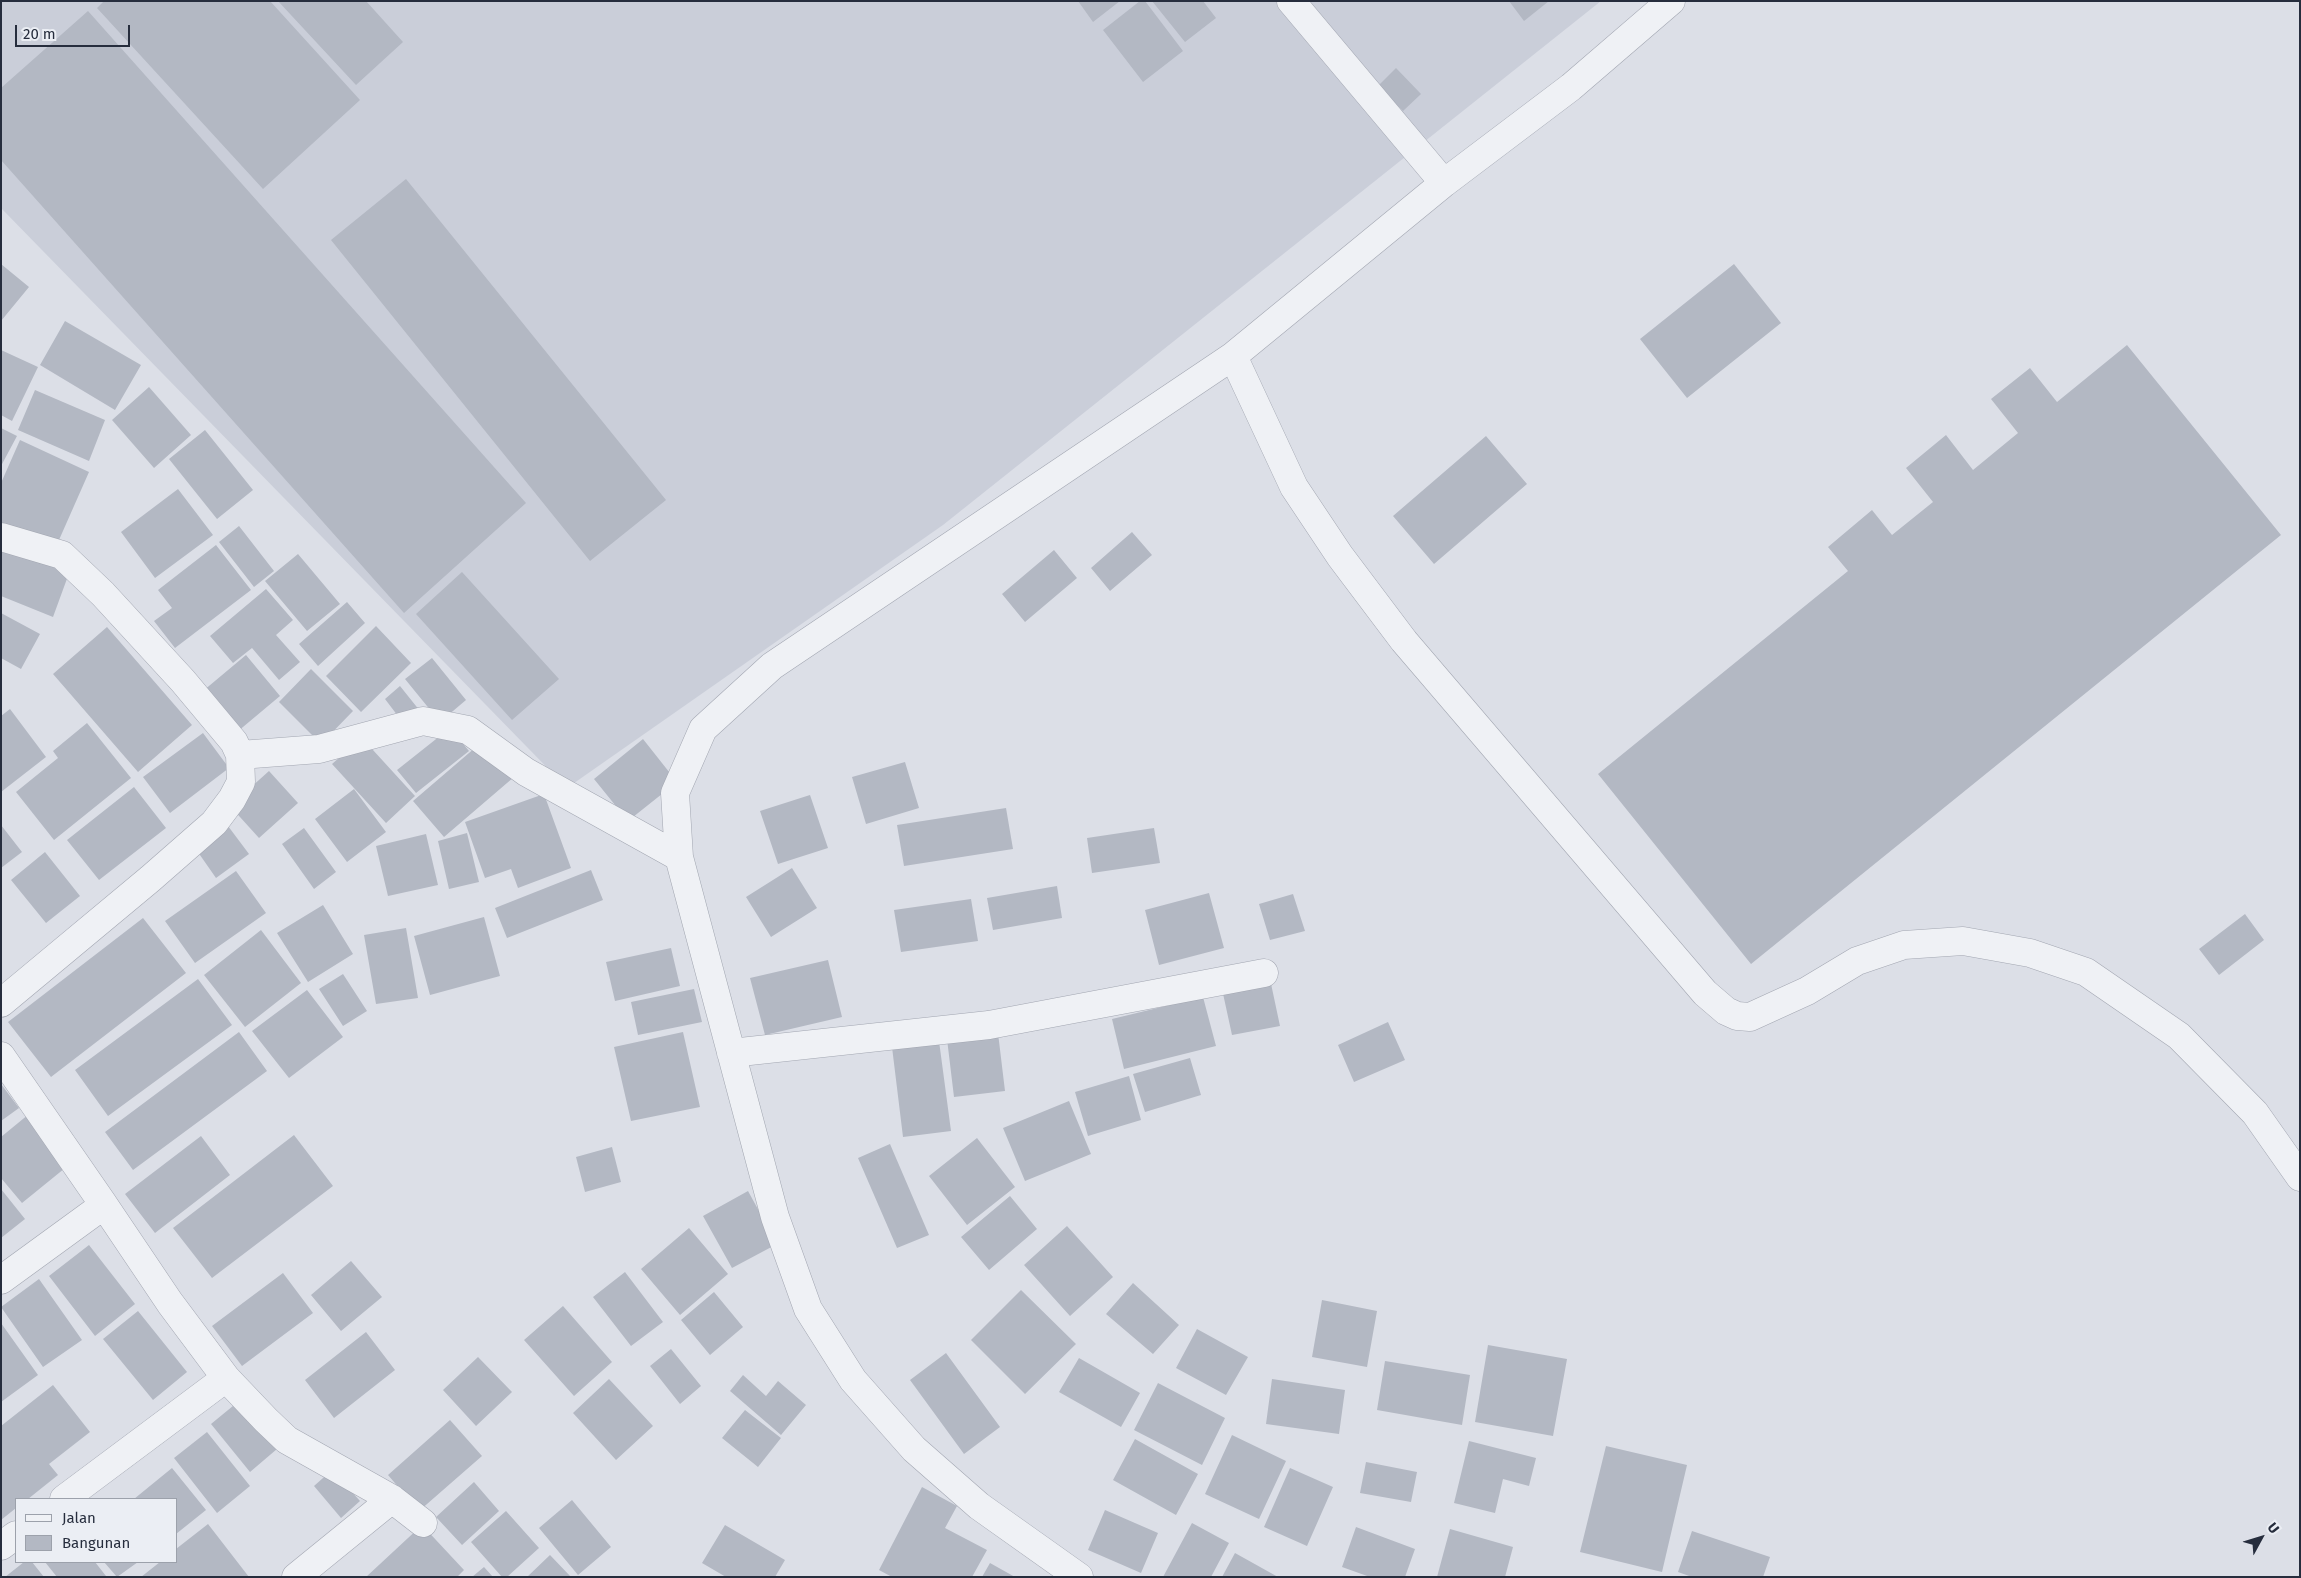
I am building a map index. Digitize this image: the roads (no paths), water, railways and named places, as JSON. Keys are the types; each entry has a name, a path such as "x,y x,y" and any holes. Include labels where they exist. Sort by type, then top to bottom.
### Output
{"street":[{"path":"1290,1 1444,184"},
{"path":"1079,1577 979,1506 914,1448 853,1380 808,1310 774,1217 679,857 675,793 703,729 772,666 1233,356 1444,184 1571,88 1670,1"},
{"path":"1233,356 1294,487 1340,556 1404,641 1698,986 1726,1011 1737,1016 1750,1017 1807,991 1857,961 1904,945 1963,941 2030,953 2086,972 2179,1036 2255,1113 2300,1176"},
{"path":"1,537 62,555 103,594 183,680 234,742 240,755 241,782 232,799 214,823 150,879 1,1002"},
{"path":"240,755 319,749 423,721 468,730 526,772 679,857"},
{"path":"730,1053 989,1025 1264,973"},
{"path":"1,1056 170,1303 226,1378 287,1440 392,1499 423,1523"},
{"path":"1,1280 104,1204"},
{"path":"65,1498 226,1378"},
{"path":"296,1577 392,1499"},
{"path":"1,1546 15,1536"}]}
